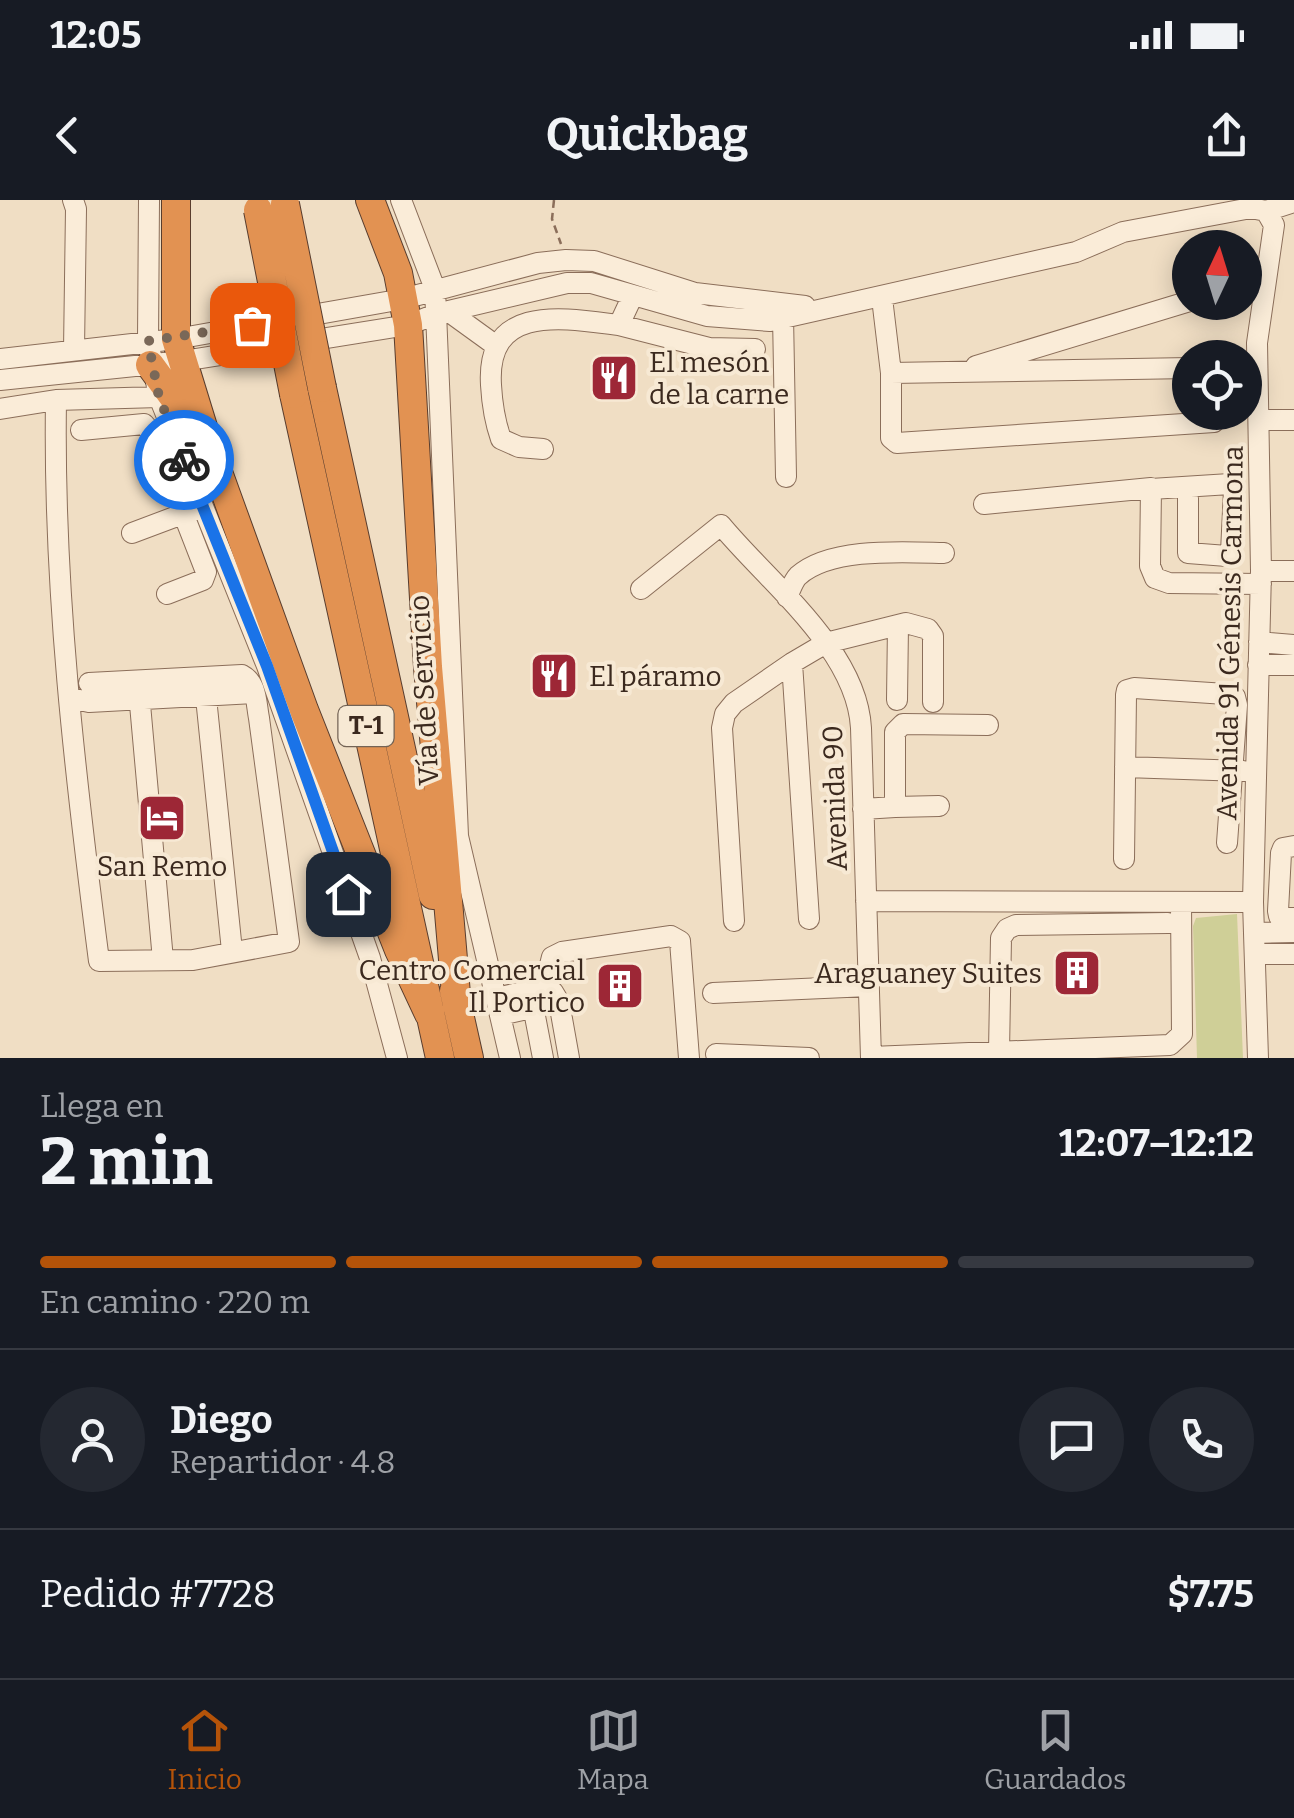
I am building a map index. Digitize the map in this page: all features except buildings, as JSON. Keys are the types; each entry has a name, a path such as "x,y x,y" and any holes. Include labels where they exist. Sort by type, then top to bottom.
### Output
{"highway":[{"path":"176,200 164,351 210,450 304,710 399,950 429,1014"},
{"path":"370,200 398,273 405,312 428,667 457,1006"},
{"name":"T-1","path":"271,204 322,388 468,1058"},
{"name":"T-1","path":"271,204 294,394 440,1058"}],"street":[{"path":"73,200 74,350"},
{"path":"149,200 164,351 159,397 193,510 206,572 203,580 167,594"},
{"name":"Vía de Servicio","path":"401,200 442,312 458,836 510,1058"},
{"path":"0,380 405,312 442,312 567,282 591,283 707,316 770,321 1076,252 1123,232 1251,208 1266,211 1294,202"},
{"name":"Avenida 91 Génesis Carmona","path":"1257,340 1274,225 1266,211"},
{"path":"405,312 435,289 538,263 566,260 594,261 695,293 822,308"},
{"path":"566,260 567,282"},
{"path":"619,325 633,295"},
{"path":"882,298 891,373 891,438 897,443 1172,425"},
{"path":"950,374 1172,306"},
{"path":"442,312 496,346"},
{"path":"783,316 786,477"},
{"path":"543,449 518,447 502,439 490,367 496,346 508,332 530,322 558,318 619,325 710,348 755,349"},
{"path":"0,359 74,350 164,351"},
{"path":"891,373 1172,368"},
{"path":"0,409 59,400 159,397"},
{"path":"59,400 56,475 82,694 98,961 193,960 289,942 253,685 242,675 205,686 82,694"},
{"path":"1262,420 1294,420"},
{"path":"81,430 136,424 148,427 193,510 267,666 370,958 397,1058"},
{"name":"Avenida 91 Génesis Carmona","path":"1258,1058 1253,902 1261,578 1260,430"},
{"path":"1152,488 1230,484 1234,490 1232,546 1227,556 1188,553 1188,498"},
{"path":"984,504 1151,488 1150,566 1155,578 1169,583 1261,578 1294,571"},
{"path":"132,533 193,510"},
{"name":"Avenida 90","path":"641,589 721,525 826,644 852,689 860,709 870,1057"},
{"path":"786,597 798,576 833,559 873,552 944,553"},
{"path":"734,921 722,728 725,714 734,703 826,644 919,624 933,636 933,702"},
{"path":"897,700 898,626"},
{"path":"1259,642 1294,645"},
{"path":"792,663 809,918"},
{"path":"1258,665 1294,665"},
{"path":"205,686 232,951"},
{"path":"1124,860 1126,696 1127,690 1134,688 1235,697 1227,843"},
{"path":"138,690 163,960"},
{"path":"895,807 896,728 903,724 988,725"},
{"path":"1125,767 1256,772"},
{"path":"863,809 939,806"},
{"path":"1294,846 1283,848 1281,853 1278,911 1283,918 1294,918"},
{"path":"866,901 1253,902"},
{"path":"870,1057 1155,1047 1178,1040 1182,1034 1180,902"},
{"path":"999,1052 1001,938 1007,929 1016,925 1168,923"},
{"path":"1255,944 1294,932"},
{"path":"543,1058 534,1011 552,956 671,936 680,941 689,1058"},
{"path":"1255,944 1294,954"},
{"path":"713,992 868,986"},
{"path":"498,1007 544,989 553,992 559,1002 569,1058"},
{"path":"498,1007 534,1011"},
{"path":"716,1054 809,1058"}],"path":[{"path":"554,200 552,219 566,260"}],"green space":[{"path":"1237,914 1243,1058 1197,1058 1193,926 1196,918"}],"way so far":[{"path":"184,460 159,397 148,341 252,325"}],"place":[{"name":"El mesón de la carne","path":"614,378"},
{"name":"El páramo","path":"554,676"},
{"name":"San Remo","path":"162,818"},
{"name":"Araguaney Suites","path":"1077,973"},
{"name":"Centro Comercial Il Portico","path":"620,986"}],"route":[{"path":"184,460 267,666 348,894"}]}
